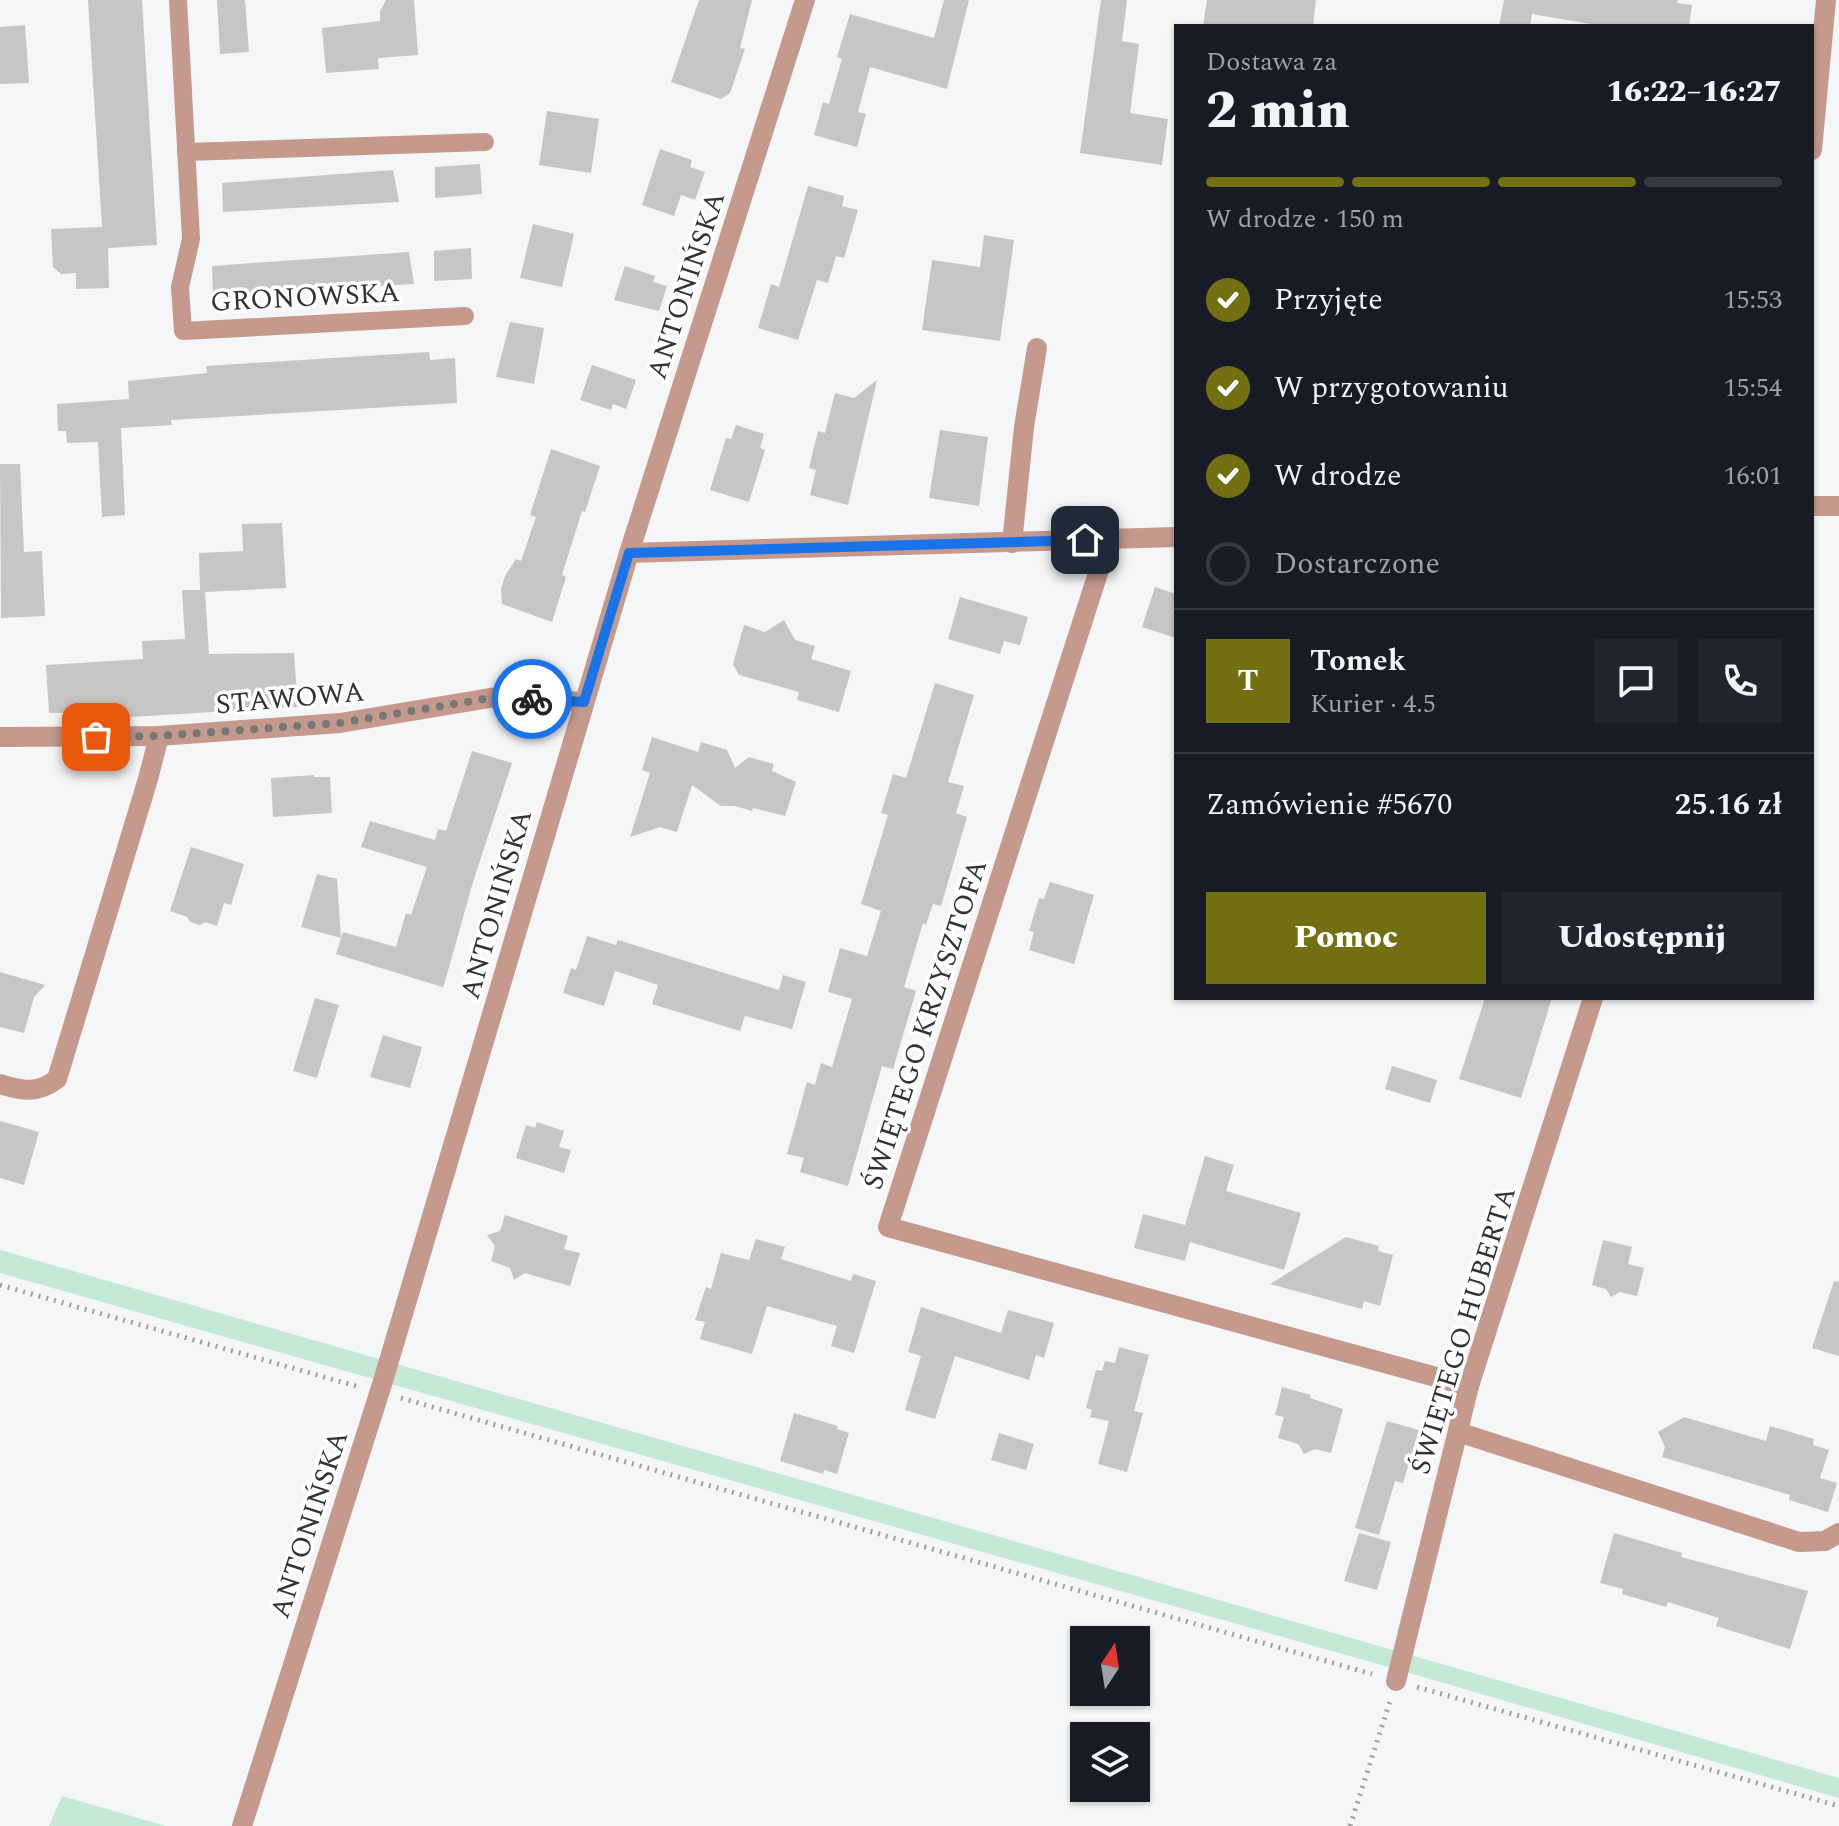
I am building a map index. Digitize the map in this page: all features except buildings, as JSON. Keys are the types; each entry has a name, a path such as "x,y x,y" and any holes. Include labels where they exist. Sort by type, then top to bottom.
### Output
{"street":[{"name":"ANTONIŃSKA","path":"242,1826 379,1392 629,553 805,0"},
{"path":"1814,129 1826,0"},
{"path":"1012,543 1024,427 1037,348"},
{"path":"1814,506 1839,506"},
{"path":"629,553 1174,537"},
{"name":"ŚWIĘTEGO KRZYSZTOFA","path":"1109,539 888,1227 1469,1386"},
{"name":"STAWOWA","path":"0,737 159,736 340,723 496,697 584,702"},
{"path":"0,1084 21,1090 43,1090 57,1079 159,736"},
{"name":"ŚWIĘTEGO HUBERTA","path":"1396,1681 1469,1386 1592,1000"},
{"path":"1458,1432 1799,1542 1825,1541 1839,1533"}],"lane":[{"name":"GRONOWSKA","path":"178,0 191,239 180,287 183,331 465,316"},
{"path":"186,152 485,142"}],"path":[{"path":"0,1285 1839,1806"},
{"path":"1350,1826 1396,1681"}],"green space":[{"path":"0,1250 1839,1778 1839,1798 0,1273"},
{"path":"62,1796 166,1826 49,1826"}],"way so far":[{"path":"96,737 159,736 340,723 496,697 532,699"}],"route":[{"path":"532,699 584,702 629,553 1085,540"}]}
